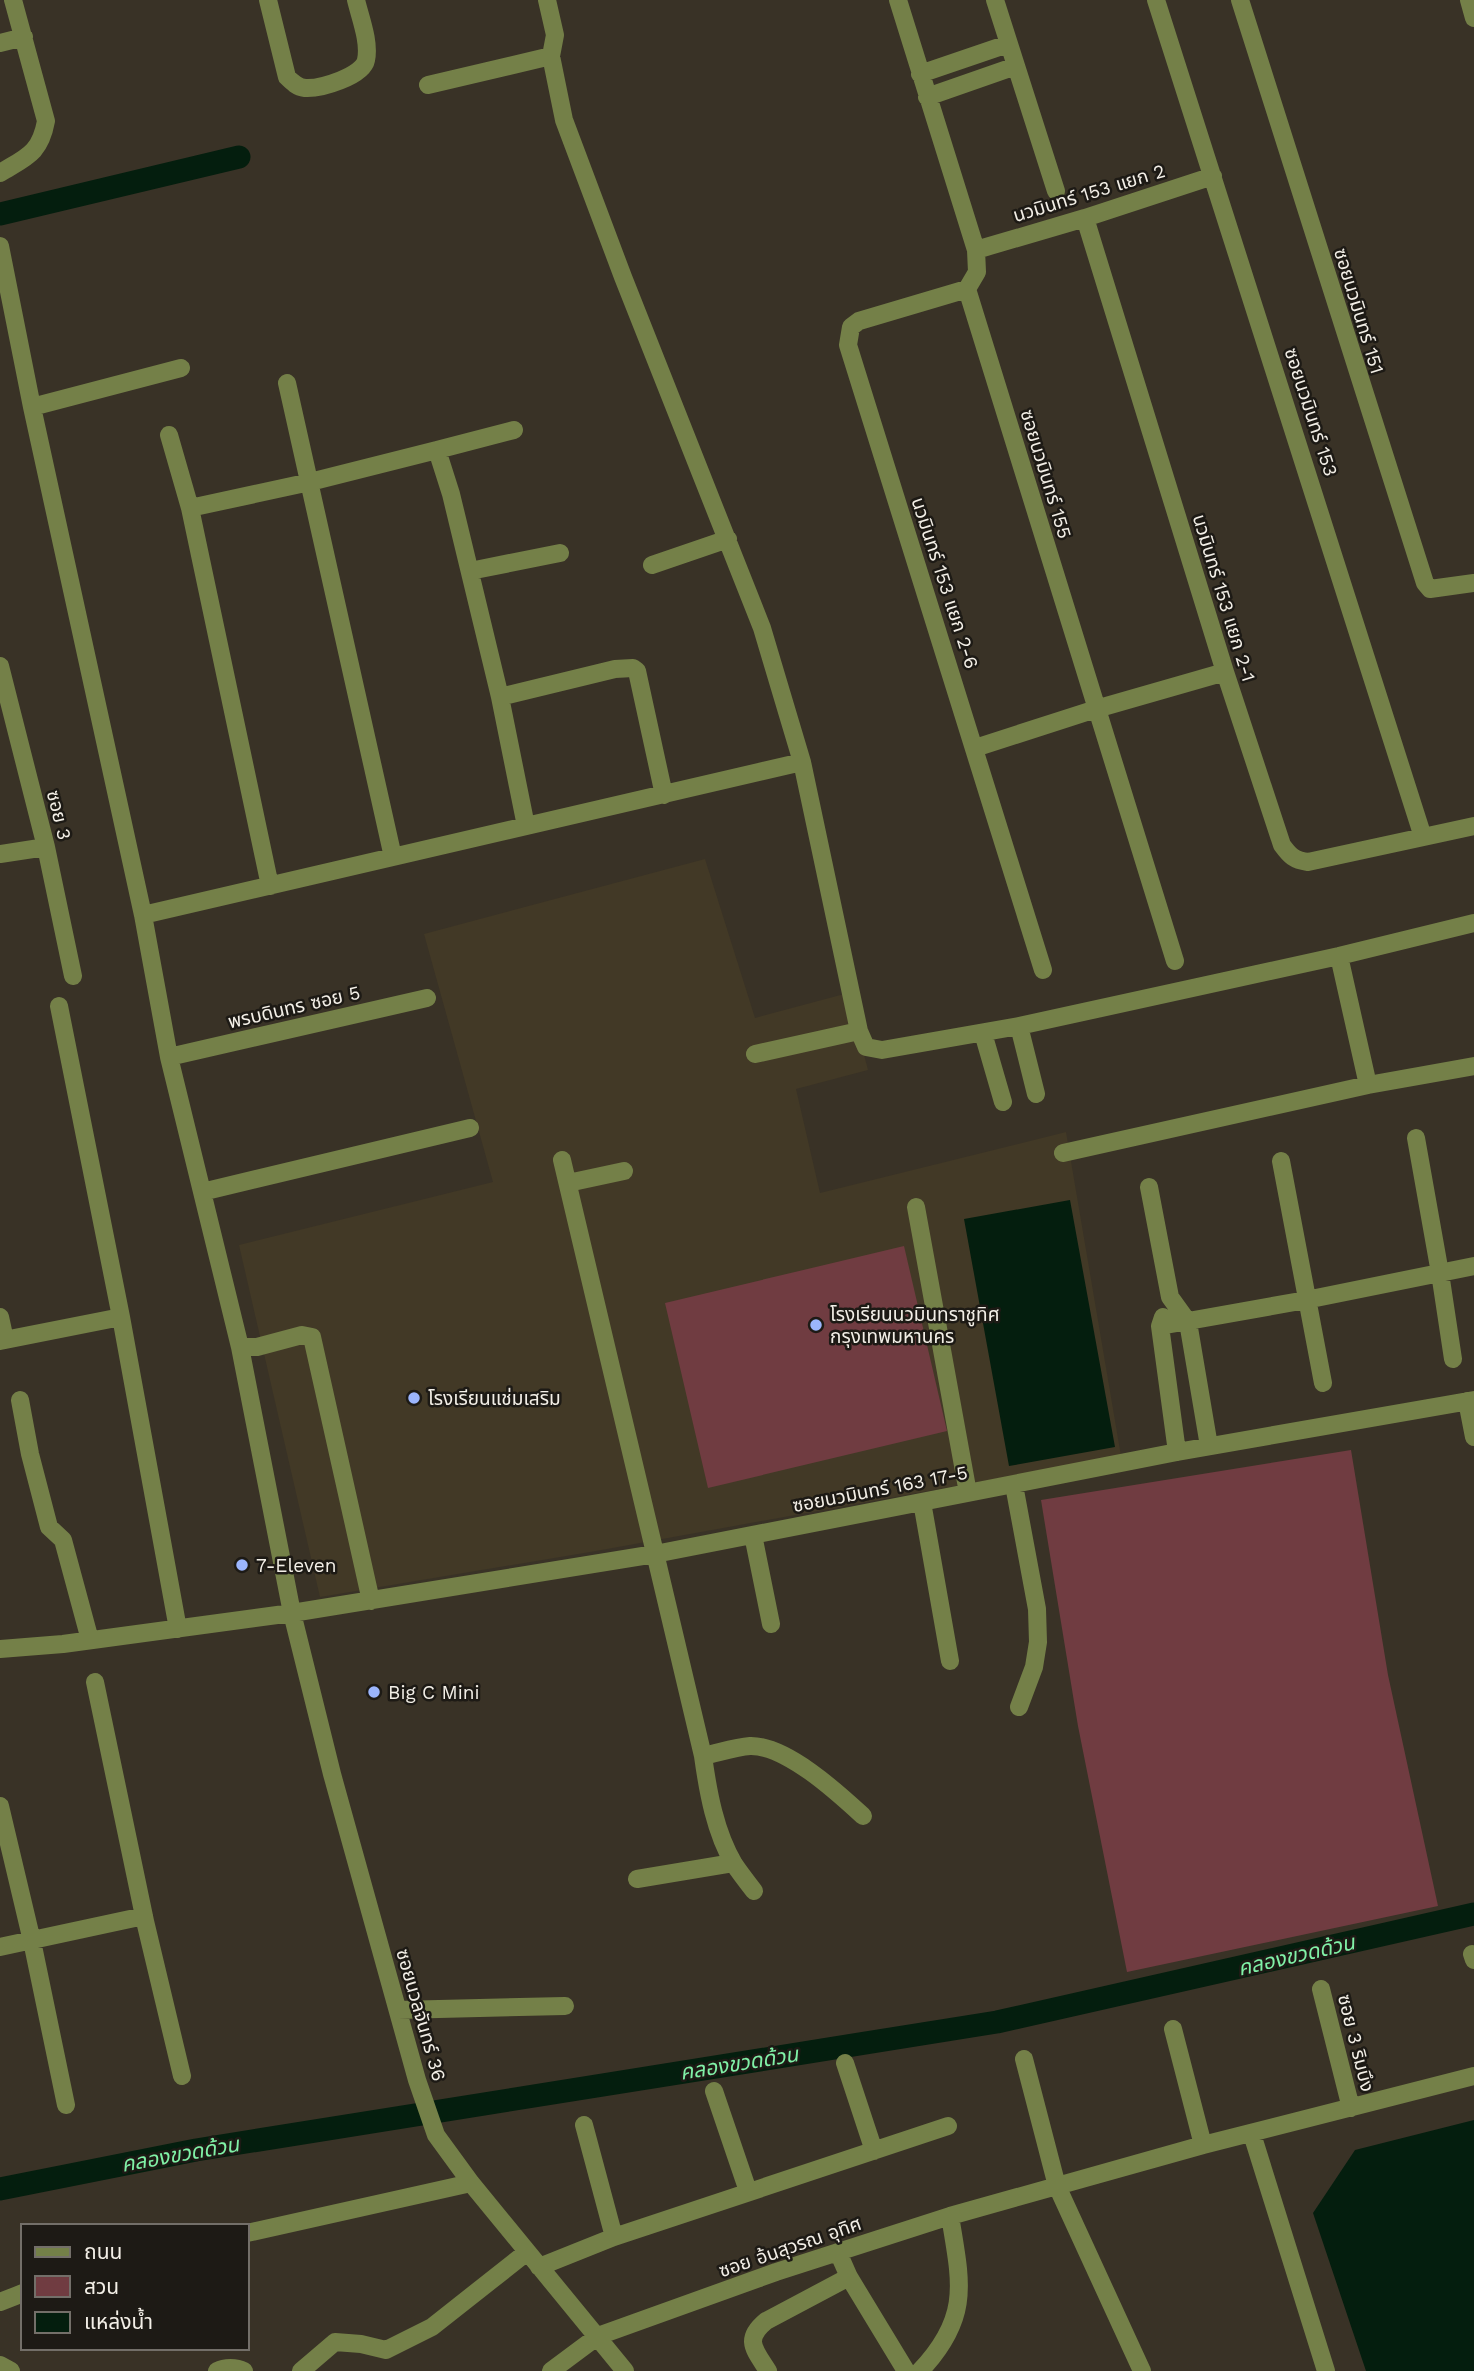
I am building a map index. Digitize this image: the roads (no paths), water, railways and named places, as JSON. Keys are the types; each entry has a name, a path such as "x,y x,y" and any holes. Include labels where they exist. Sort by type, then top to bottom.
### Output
{"street":[{"path":"0,173 34,153 43,140 46,121 13,0"},
{"path":"268,0 287,76 293,84 303,88 340,80 361,70 366,61 367,50 356,0"},
{"path":"547,0 555,35 551,56 564,120 762,628 802,762 859,1031 866,1047 882,1050 1019,1026 1339,956 1474,923"},
{"path":"898,0 976,250 977,272 967,289"},
{"path":"995,0 1056,191"},
{"name":"ซอยนวมินทร์ 153","path":"1156,0 1423,837"},
{"name":"ซอยนวมินทร์ 151","path":"1240,0 1425,583 1430,589 1474,583"},
{"path":"1469,0 1474,18"},
{"path":"0,44 24,37"},
{"path":"920,74 1008,44"},
{"path":"428,85 551,56"},
{"path":"927,97 1016,66"},
{"name":"นวมินทร์ 153 แยก 2","path":"976,250 1213,176"},
{"name":"นวมินทร์ 153 แยก 2-1","path":"1085,218 1225,672 1282,845 1289,856 1308,862 1423,837"},
{"name":"ซอยนวลจันทร์ 36","path":"0,246 32,407 143,915 169,1057 240,1347 292,1613 332,1774 417,2080 436,2135 471,2183 625,2371"},
{"name":"ซอยนวมินทร์ 155","path":"967,289 1175,961"},
{"name":"นวมินทร์ 153 แยก 2-6","path":"967,289 859,321 850,327 848,345 1043,970"},
{"path":"32,407 181,368"},
{"path":"287,383 393,857"},
{"path":"190,508 310,482 514,430"},
{"path":"169,435 190,508 270,887"},
{"path":"437,450 451,494 500,698 526,827"},
{"path":"652,565 728,539"},
{"path":"470,571 560,553"},
{"name":"ซอย 3","path":"0,666 46,847 73,976"},
{"path":"500,698 615,669 633,668 637,671 664,795"},
{"path":"975,748 1096,709 1225,672"},
{"path":"143,915 802,762"},
{"path":"1423,837 1474,826"},
{"path":"0,854 46,847"},
{"path":"1339,956 1368,1085"},
{"name":"พรบดินทร ซอย 5","path":"169,1057 427,998"},
{"path":"60,1006 178,1629"},
{"path":"1019,1026 1036,1094"},
{"path":"755,1055 859,1031"},
{"path":"983,1033 1003,1102"},
{"path":"1063,1153 1368,1085 1474,1066"},
{"path":"202,1192 470,1128"},
{"path":"1416,1138 1453,1359"},
{"path":"562,1160 709,1794 733,1863 754,1891"},
{"path":"1282,1161 1323,1383"},
{"path":"568,1183 624,1171"},
{"path":"1149,1187 1170,1297 1188,1322 1209,1446"},
{"path":"916,1207 968,1493"},
{"path":"1160,1326 1474,1266"},
{"path":"1170,1297 1160,1326 1177,1452"},
{"path":"0,1317 3,1340 121,1317"},
{"path":"240,1347 257,1347 302,1335 312,1337 371,1601"},
{"path":"20,1400 30,1454 49,1527 63,1540 90,1640"},
{"path":"1470,1400 1474,1437"},
{"name":"ซอยนวมินทร์ 163 17-5","path":"0,1649 292,1613 655,1554 1177,1452 1470,1400"},
{"path":"1014,1485 1037,1609 1038,1642 1034,1667 1019,1707"},
{"path":"922,1502 950,1661"},
{"path":"753,1535 771,1623"},
{"path":"95,1682 181,2076"},
{"path":"702,1756 750,1746 768,1748 814,1774 863,1816"},
{"path":"0,1806 32,1941 66,2105"},
{"path":"637,1879 733,1863"},
{"path":"0,1947 144,1916"},
{"name":"ซอย 3 ริมบึง","path":"1321,1989 1351,2108"},
{"path":"398,2010 565,2006"},
{"path":"1173,2029 1203,2145"},
{"path":"1024,2059 1057,2186 1142,2371"},
{"path":"845,2063 874,2151"},
{"name":"ซอย อ้นสุวรณ อุทิศ","path":"551,2371 598,2336 838,2252 996,2201 1474,2076"},
{"path":"713,2091 748,2191"},
{"path":"584,2125 614,2236"},
{"path":"539,2267 614,2236 948,2126"},
{"path":"1252,2134 1326,2371"},
{"path":"248,2233 471,2183"},
{"path":"920,2371 938,2351 954,2324 960,2278 950,2216"},
{"path":"301,2371 335,2342 386,2350 432,2327 527,2252"},
{"path":"838,2252 849,2277 906,2371"},
{"path":"768,2371 753,2346 752,2339 756,2329 766,2321 849,2277"},
{"path":"0,2302 21,2294"},
{"path":"0,2365 12,2371"},
{"path":"217,2371 222,2368 244,2371"}],"water":[{"path":"1070,1200 1115,1447 1009,1466 964,1219"},
{"path":"1474,2120 1474,2371 1366,2371 1313,2213 1355,2150"}],"waterway":[{"path":"0,214 239,157"},
{"name":"คลองขวดด้วน","path":"0,2189 196,2150 997,2022 1474,1914"}],"place":[{"name":"โรงเรียนนวมินทราชูทิศ กรุงเทพมหานคร","path":"816,1325"},
{"name":"โรงเรียนแช่มเสริม","path":"414,1398"},
{"name":"7-Eleven","path":"242,1565"},
{"name":"Big C Mini","path":"374,1692"}]}
